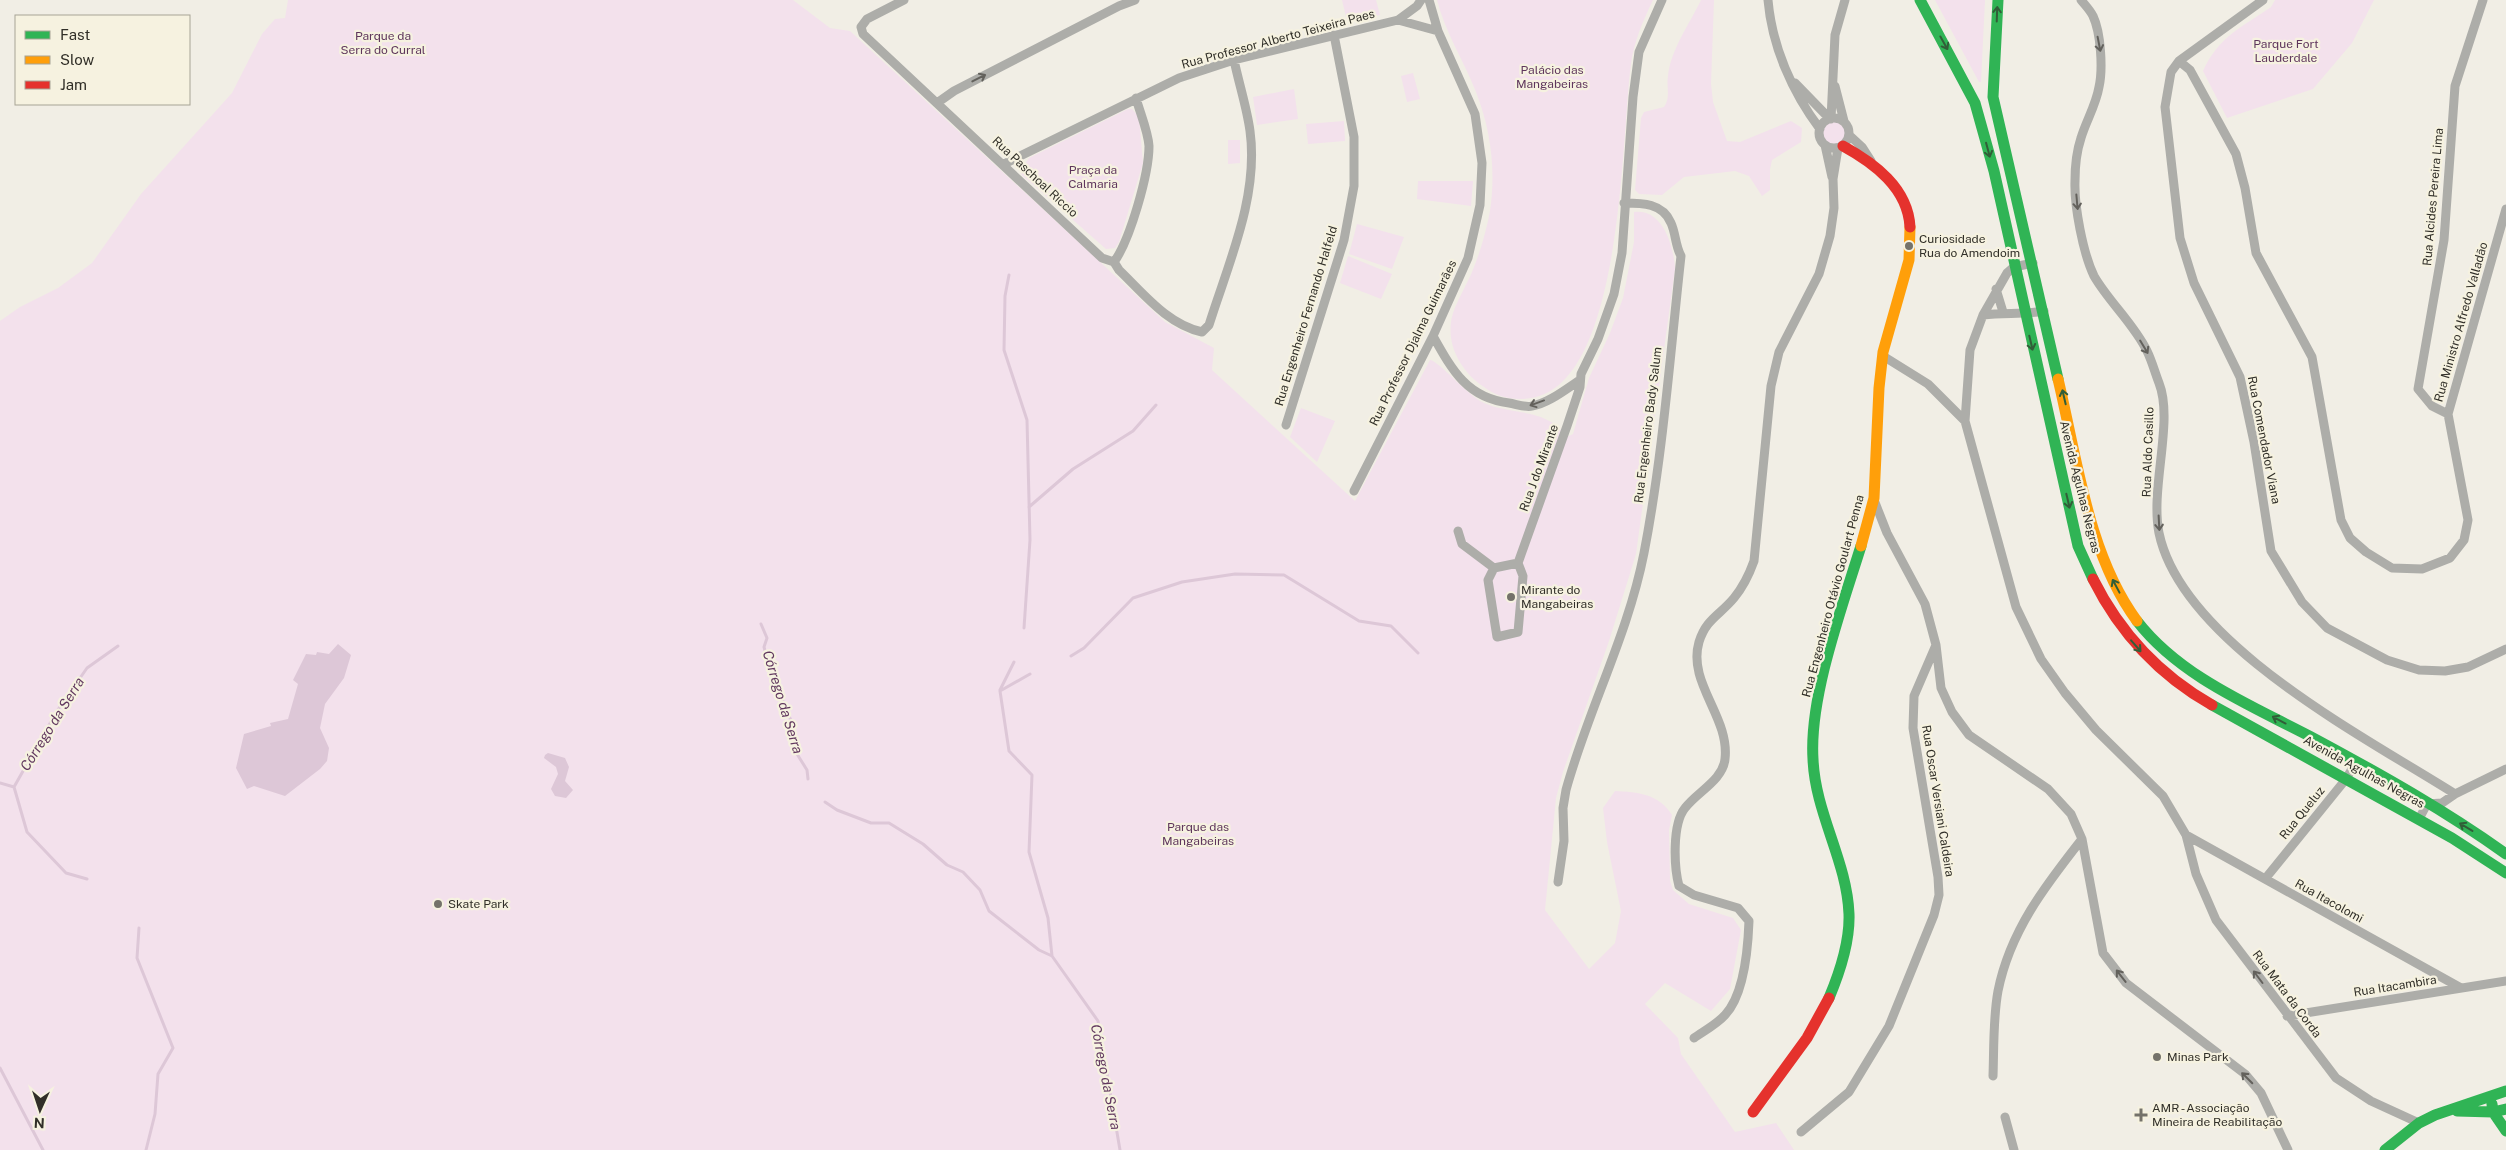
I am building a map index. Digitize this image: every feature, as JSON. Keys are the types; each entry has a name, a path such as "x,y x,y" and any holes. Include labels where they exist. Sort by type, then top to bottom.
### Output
{"street":[{"name":"Rua Paschoal Riccio","path":"904,0 868,19 861,27 863,34 1004,164 1102,258 1114,262 1119,270 1172,320 1188,329 1202,332 1209,325 1242,220 1249,187 1250,131 1234,60"},
{"path":"937,103 962,87 1119,6 1135,0"},
{"path":"1398,20 1417,6 1421,0"},
{"name":"Rua Professor Djalma Guimarães","path":"1354,491 1433,336 1468,258 1480,205 1482,163 1475,114 1438,31 1429,0"},
{"path":"1624,203 1632,97 1639,52 1662,0"},
{"path":"1694,1038 1725,1015 1736,1000 1748,944 1749,921 1738,908 1694,895 1680,886 1676,875 1676,831 1684,809 1718,775 1725,761 1726,741 1701,680 1697,663 1698,644 1705,625 1734,598 1747,580 1754,561 1771,386 1779,352 1819,274 1830,236 1834,208 1833,180 1825,146 1820,138 1820,129 1806,110 1790,78 1774,38 1768,0"},
{"path":"1820,129 1830,119 1835,35 1844,0"},
{"name":"Avenida Agulhas Negras","path":"1920,0 1975,103 1994,171 2078,546 2091,578 2108,609 2137,648 2171,679 2195,695 2475,851 2506,873"},
{"name":"Avenida Agulhas Negras","path":"1998,0 1994,97 2094,533 2105,564 2122,596 2151,638 2180,662 2228,693 2356,762 2483,837 2506,854"},
{"name":"Rua Aldo Casillo","path":"2082,0 2093,16 2102,60 2099,88 2080,140 2075,181 2079,227 2094,275 2147,350 2162,390 2163,418 2158,490 2158,529 2164,554 2180,583 2212,622 2245,654 2281,683 2322,711 2455,794"},
{"path":"2179,61 2263,0"},
{"name":"Rua Alcides Pereira Lima","path":"2448,414 2432,406 2418,389 2431,325 2444,240 2455,86 2483,0"},
{"path":"1398,20 1438,31"},
{"name":"Rua Professor Alberto Teixeira Paes","path":"1004,164 1179,78 1234,60 1398,20"},
{"name":"Rua Engenheiro Fernando Halfeld","path":"1286,426 1344,240 1354,186 1354,136 1334,35"},
{"name":"Rua Ministro Alfredo Valladão","path":"2179,61 2190,70 2236,154 2245,188 2256,253 2312,357 2341,520 2350,538 2366,552 2392,568 2422,569 2450,558 2464,540 2468,520 2448,414 2506,209"},
{"name":"Rua Comendador Viana","path":"2179,61 2171,72 2165,107 2180,238 2194,283 2240,377 2254,442 2271,551 2302,602 2327,628 2387,660 2419,670 2445,671 2468,667 2506,649"},
{"path":"1832,74 1849,135 1862,146 1872,162"},
{"path":"1790,78 1830,119 1844,121"},
{"path":"1975,103 1994,97"},
{"path":"1114,262 1123,250 1144,180 1148,158 1149,144 1136,98"},
{"path":"1833,180 1840,147 1849,135"},
{"path":"1825,146 1840,147"},
{"name":"Rua Engenheiro Otávio Goulart Penna","path":"1753,1112 1813,1028 1831,996 1844,957 1849,930 1849,905 1828,835 1812,758 1812,738 1823,678 1874,500 1883,356 1890,321 1905,277 1912,238 1906,207 1896,187 1872,162 1840,147"},
{"name":"Rua J do Mirante","path":"1518,563 1568,426 1580,387 1580,380 1614,294 1622,253 1624,203"},
{"name":"Rua Engenheiro Bady Salum","path":"1558,882 1564,841 1563,808 1566,790 1620,639 1644,554 1682,256 1676,248 1671,222 1665,214 1657,208 1646,204 1624,203"},
{"path":"2033,263 2014,267 1996,289 1982,315 1970,350 1965,421 2016,607 2040,659 2096,730 2163,796 2186,835"},
{"path":"1996,289 2003,312"},
{"path":"1982,315 2003,312 2025,315 2044,311"},
{"path":"1433,336 1460,379 1479,395 1495,402 1532,406 1555,396 1580,380"},
{"path":"1883,356 1928,384 1965,421"},
{"path":"1874,500 1888,533 1926,604 1936,645 1941,688 1952,712 1969,736 2048,789 2071,814 2082,839 2090,893 2103,953 2126,983 2245,1074 2261,1093 2288,1150"},
{"path":"1458,531 1462,544 1494,568 1518,563 1523,576 1518,632 1497,637 1488,580 1494,568"},
{"name":"Rua Oscar Versiani Caldeira","path":"1801,1132 1848,1092 1889,1026 1934,915 1939,895 1938,877 1913,728 1914,696 1936,645"},
{"name":"Rua Queluz","path":"2265,879 2346,779 2356,762"},
{"path":"2419,819 2427,804 2442,803 2455,794 2506,769"},
{"name":"Rua Itacolomi","path":"2186,835 2460,988"},
{"name":"Rua Mata da Corda","path":"2186,835 2196,874 2216,920 2336,1078 2371,1101 2419,1123"},
{"path":"1993,1076 1998,992 2014,938 2050,880 2082,839"},
{"name":"Rua Itacambira","path":"2288,1016 2506,981"},
{"path":"2385,1150 2419,1123 2493,1094 2506,1091"},
{"path":"2493,1094 2494,1112 2506,1131"},
{"path":"2449,1111 2494,1112 2506,1109"},
{"path":"2005,1117 2014,1150"}],"green space":[{"name":"Parque das Mangabeiras","path":"288,0 793,0 830,28 850,31 1165,322 1214,348 1212,370 1355,501 1430,360 1440,366 1484,403 1539,416 1557,427 1564,435 1569,436 1573,434 1589,378 1610,333 1623,298 1634,242 1634,212 1644,212 1653,216 1665,231 1669,240 1675,269 1636,554 1556,798 1545,910 1589,969 1615,943 1621,911 1607,842 1603,808 1615,791 1640,793 1654,798 1667,808 1672,815 1669,830 1670,881 1673,890 1689,904 1733,918 1741,930 1730,989 1711,1011 1665,983 1645,1004 1678,1038 1681,1054 1735,1132 1776,1123 1794,1150 0,1150 0,321 20,307 58,288 92,263 141,194 232,93 262,34 275,19 285,18"},
{"path":"1342,0 1376,0 1380,15 1347,21"},
{"name":"Palácio das Mangabeiras","path":"1437,0 1653,0 1639,31 1632,56 1619,197 1612,252 1601,305 1584,350 1562,383 1531,398 1500,396 1489,390 1468,373 1456,355 1453,345 1451,324 1453,313 1475,265 1490,211 1492,166 1489,136 1481,106 1440,12"},
{"path":"1701,0 1714,0 1711,84 1713,102 1727,141 1740,142 1791,121 1802,128 1801,142 1772,160 1770,190 1762,196 1749,176 1735,171 1684,177 1662,195 1639,194 1635,190 1641,118 1644,112 1664,107 1668,96 1668,76 1673,56"},
{"path":"1935,0 1985,0 1981,82 1979,82"},
{"name":"Parque Fort Lauderdale","path":"2275,0 2374,0 2352,43 2313,89 2227,118 2203,71 2216,49 2224,41 2271,7"},
{"path":"1413,73 1420,99 1407,102 1401,76"},
{"path":"1294,89 1298,119 1257,125 1253,97"},
{"name":"Praça da Calmaria","path":"1128,109 1132,109 1139,117 1143,163 1119,242 1115,248 1106,249 1022,175 1021,170 1029,158"},
{"path":"1344,121 1345,141 1308,144 1306,124"},
{"path":"1834,122 1842,125 1845,133 1842,141 1834,144 1826,141 1823,133 1826,125"},
{"path":"1228,140 1240,140 1240,163 1228,164"},
{"path":"1418,181 1473,181 1471,206 1417,199"},
{"path":"1357,224 1404,237 1392,269 1349,254"},
{"path":"1348,256 1392,274 1381,299 1340,283"},
{"path":"1301,408 1335,421 1317,462 1290,437"}],"shaded area":[{"path":"338,644 351,655 344,678 325,704 320,728 329,748 327,761 320,769 285,796 254,786 247,789 236,768 244,734 271,726 270,723 288,719 298,684 293,680 306,654 316,655 317,652 329,654"},
{"path":"548,753 565,758 569,767 565,781 573,790 566,798 555,796 551,789 558,774 556,767 544,758"}],"waterway":[{"name":"Córrego da Serra","path":"1009,275 1005,296 1004,350 1027,420 1030,540 1024,628"},
{"name":"Córrego da Serra","path":"1029,507 1073,469 1133,431 1156,405"},
{"name":"Córrego da Serra","path":"1071,656 1084,648 1133,598 1182,582 1235,574 1284,575 1359,621 1391,626 1418,653"},
{"name":"Córrego da Serra","path":"761,624 767,638 764,647 771,672 792,723 797,754 807,770 808,779"},
{"name":"Córrego da Serra","path":"14,787 57,711 87,668 118,646"},
{"name":"Córrego da Serra","path":"1000,690 1014,662"},
{"name":"Córrego da Serra","path":"1030,674 1000,691 1009,751 1032,775 1029,852 1048,918 1052,956"},
{"name":"Córrego da Serra","path":"0,783 14,787 27,832 66,873 87,879"},
{"name":"Córrego da Serra","path":"825,802 837,810 871,823 889,823 923,844 947,865 963,872 980,890 989,911 1039,950 1052,956 1098,1021 1120,1150"},
{"name":"Córrego da Serra","path":"139,928 137,958 173,1048 158,1074 155,1114 146,1150"},
{"name":"Córrego da Serra","path":"0,1068 43,1150"}],"traffic: fast":[{"path":"1920,0 1975,103 1994,171 2078,546 2093,579"},
{"path":"1998,0 1993,97 2058,379"},
{"path":"1829,998 1844,957 1848,936 1849,914 1843,875 1819,799 1813,759 1813,735 1821,680 1828,652 1861,546"},
{"path":"2137,621 2175,659 2220,690 2390,780 2437,808 2506,854"},
{"path":"2212,705 2452,838 2506,873"},
{"path":"2385,1150 2419,1123 2435,1115 2506,1091"},
{"path":"2492,1104 2493,1112 2506,1131"},
{"path":"2457,1111 2493,1112 2506,1109"}],"traffic: slow":[{"path":"1861,546 1874,498 1879,388 1883,352 1909,260 1910,227"},
{"path":"2058,379 2078,473 2095,536 2120,595 2137,621"}],"traffic: jam":[{"path":"1843,146 1866,160 1887,178 1903,200 1908,213 1910,227"},
{"path":"2093,579 2116,617 2143,651 2175,680 2212,705"},
{"path":"1753,1112 1807,1038 1829,998"}],"place":[{"name":"Curiosidade Rua do Amendoim","path":"1909,246"},
{"name":"Mirante do Mangabeiras","path":"1511,597"},
{"name":"Skate Park","path":"438,904"},
{"name":"Minas Park","path":"2157,1057"},
{"name":"AMR - Associação Mineira de Reabilitação","path":"2141,1115"}],"park label":[{"name":"Parque da Serra do Curral","path":"383,43"}]}
